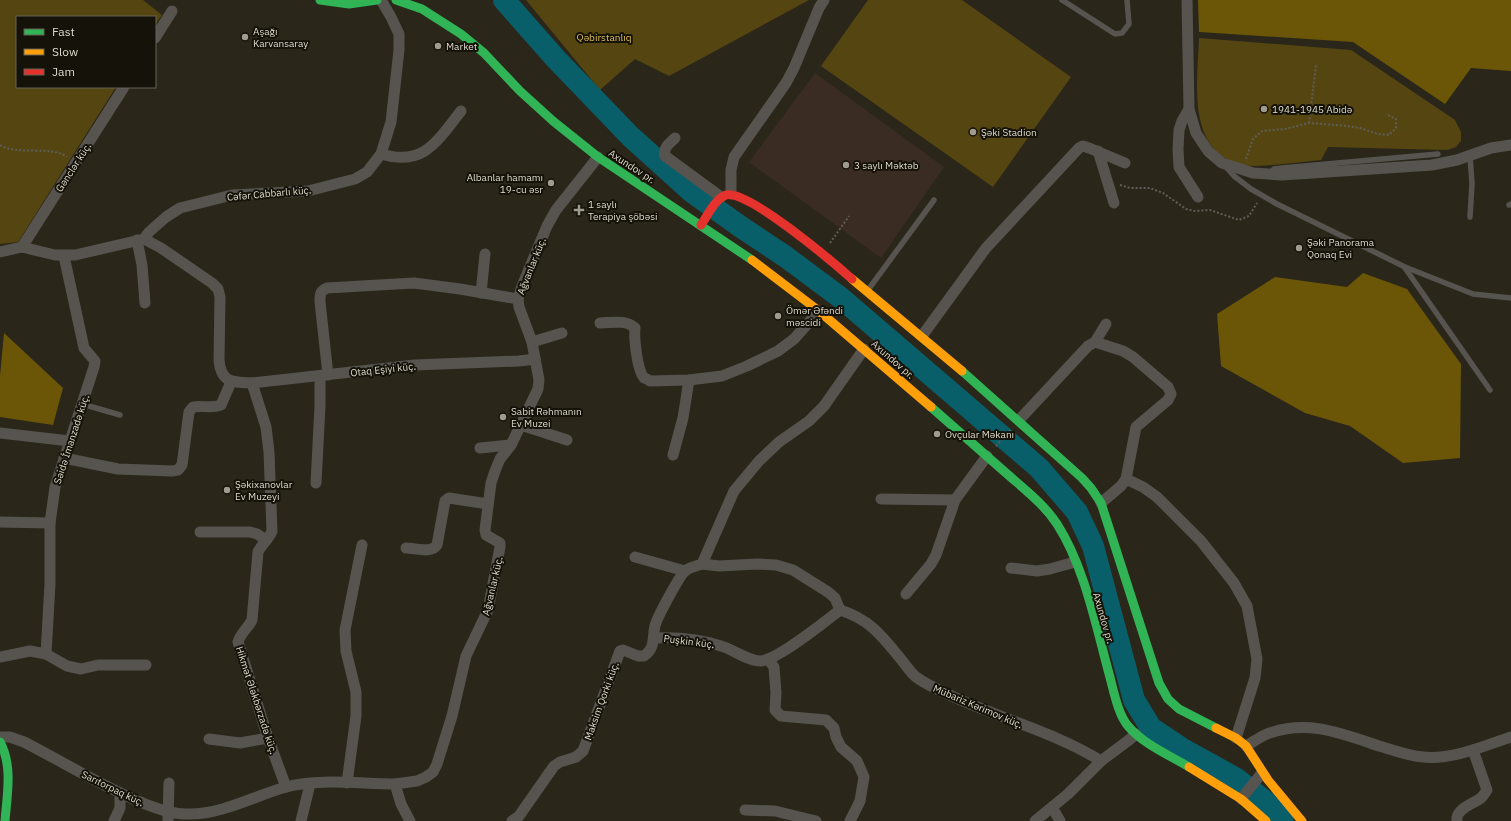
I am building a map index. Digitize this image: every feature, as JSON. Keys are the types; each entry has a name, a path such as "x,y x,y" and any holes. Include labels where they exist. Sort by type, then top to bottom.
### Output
{"street":[{"path":"320,0 349,4 377,0"},
{"name":"Cəfər Cabbarlı küç.","path":"140,240 166,217 180,208 232,195 308,191 355,179 368,172 381,154 391,122 399,50 399,34 381,0"},
{"name":"Axundov pr.","path":"396,0 422,9 461,34 484,52 520,90 553,121 598,157 702,225 758,264 990,452 1048,512 1066,538 1086,592 1115,695 1123,718 1128,726 1150,744 1242,798 1266,821"},
{"path":"702,225 708,215 726,195 734,157 786,83 794,68 819,8 824,0"},
{"path":"1187,0 1190,109 1196,133 1208,151 1222,163 1241,171 1282,175 1432,165 1457,160 1491,148 1511,145"},
{"path":"156,36 172,11"},
{"name":"Gənclər küç.","path":"22,247 123,88"},
{"path":"1190,109 1182,121 1179,130 1179,167 1198,197"},
{"path":"381,154 394,158 408,158 428,150 461,111"},
{"path":"676,138 666,147 664,151 665,156 726,195 744,198 756,205 822,253 922,336 1016,423 1082,478 1101,502 1159,683 1165,694 1172,703 1184,712 1236,738 1246,746 1253,755 1258,777 1302,821"},
{"path":"922,336 986,248 1079,148 1083,146 1125,163"},
{"path":"1098,152 1114,203"},
{"name":"Ağvanlar küç.","path":"395,784 417,781 433,772 437,764 452,716 466,656 483,624 489,603 500,547 500,543 486,535 485,530 491,483 500,459 511,444 538,389 539,380 532,342 519,307 518,299 522,286 556,210 598,157"},
{"path":"140,240 145,303"},
{"path":"0,252 22,247 64,256 76,255 140,240 161,248 212,283 218,289 220,297 218,360 223,376 231,382 221,405 214,408 198,406 192,407 189,412 182,465 178,470 118,469 64,458"},
{"path":"481,293 485,254"},
{"name":"Səidə İmanzadə küç.","path":"46,654 50,584 50,523 55,487 95,361 84,348 64,256"},
{"path":"316,483 320,406 324,376 320,302 320,293 322,290 327,288 414,284 518,299"},
{"path":"600,323 624,322 635,328 634,340 641,371 645,378 650,381 689,380 722,376 778,351 794,339 819,312"},
{"path":"1016,423 1088,346 1095,342 1106,324"},
{"path":"532,342 562,333"},
{"path":"1095,342 1123,351 1133,357 1168,388 1170,394 1168,400 1136,426 1126,479 1121,486 1101,502"},
{"path":"702,564 734,491 759,461 778,442 809,421 824,406 864,349"},
{"name":"Otaq Eşiyi küç.","path":"231,382 252,383 416,365 535,359"},
{"path":"673,455 683,418 689,380"},
{"name":"Hikmət Ələkbərzadə küç.","path":"252,383 266,427 269,452 272,531 258,552 252,620 239,637 238,642 268,738 286,787"},
{"path":"521,425 567,440"},
{"path":"0,433 70,441"},
{"path":"480,448 511,444"},
{"path":"906,594 931,564 936,555 955,500 990,452"},
{"path":"1126,479 1143,487 1157,497 1201,540 1234,583 1247,606 1257,659 1255,678 1236,738"},
{"path":"406,548 431,550 435,548 445,501 450,498 488,504"},
{"path":"881,499 955,500"},
{"path":"0,522 50,523"},
{"path":"200,532 250,532 258,534 266,540"},
{"path":"347,783 356,716 356,692 346,651 345,630 362,545"},
{"path":"635,557 685,571 702,564 719,566 757,564 776,565 793,570 835,598 840,610 784,651 768,659 774,667 776,692 775,710 781,716 826,720 834,728 836,737 842,747 857,761 864,777 860,801 850,821"},
{"path":"1011,568 1036,571 1050,570 1075,562"},
{"name":"Maksim Qorki küç.","path":"519,819 554,766 560,762 576,757 583,751 620,651 623,650 638,656 644,656 649,653 654,638 654,626 658,616 685,571"},
{"name":"Mübariz Kərimov küç.","path":"840,610 852,614 867,622 884,638 914,676 927,684 971,705 1071,744 1101,761"},
{"name":"Puşkin küç.","path":"654,638 702,641 721,646 754,660 760,661 768,659"},
{"path":"0,657 30,651 46,654 67,666 82,669 98,665 146,665"},
{"path":"1246,746 1266,734 1297,727 1322,728 1398,752 1422,757 1445,757 1473,750 1511,737"},
{"path":"1035,821 1068,794 1101,761 1136,734"},
{"name":"Sarıtorpaq küç.","path":"0,737 10,737 24,742 120,794 168,816 211,812 286,787 310,784 395,784"},
{"path":"209,739 240,742 268,738"},
{"path":"0,742 4,747 7,756 8,768 5,821"},
{"path":"1457,821 1456,818 1458,812 1482,797 1487,790 1473,750"},
{"path":"1242,798 1258,777"},
{"path":"168,816 169,783"},
{"path":"301,821 310,784"},
{"path":"395,784 401,804 410,821"},
{"path":"114,821 120,808 120,794"},
{"path":"1052,807 1060,821"},
{"path":"744,810 775,811 816,821"}],"lane":[{"path":"1062,0 1116,34 1122,34 1128,24 1127,0"},
{"path":"1270,175 1274,169 1438,154"},
{"path":"1470,155 1472,184 1470,217"},
{"path":"1222,163 1234,176 1250,189 1277,204 1405,267 1473,294 1511,298"},
{"path":"868,291 934,200"},
{"path":"1405,267 1490,390"},
{"path":"82,404 120,415"}],"path":[{"path":"1309,122 1316,65"},
{"path":"1241,171 1253,139 1262,131 1285,129 1309,122 1347,126 1360,128 1378,134 1389,134 1396,128 1396,119 1386,114"},
{"path":"0,145 10,149 58,152 64,154 76,163"},
{"path":"822,253 849,216"},
{"path":"990,452 1016,423"}],"shaded area":[{"path":"1198,0 1511,0 1511,71 1471,68 1445,104 1353,42 1199,32"},
{"name":"3 saylı Məktəb","path":"815,73 944,167 881,258 749,162"},
{"path":"1363,273 1407,289 1461,364 1460,458 1403,463 1350,426 1305,413 1221,366 1217,314 1275,277 1347,287"},
{"path":"4,333 63,388 53,425 0,417 0,376"}],"green space":[{"path":"0,0 143,0 162,15 156,24 156,16 16,16 16,88 115,88 18,242 0,244"},
{"name":"Qəbirstanlıq","path":"526,0 809,0 669,76 635,59 600,90"},
{"name":"Şəki Stadion","path":"868,0 962,0 1071,77 993,187 821,66"},
{"path":"1199,38 1351,50 1455,120 1461,132 1461,141 1456,147 1447,150 1328,147 1321,160 1277,165 1241,165 1225,158 1213,148 1205,135 1200,120 1197,87"}],"waterway":[{"path":"504,0 556,59 630,136 692,192 786,257 841,298 1039,468 1077,512 1093,546 1134,700 1151,728 1181,748 1237,779 1266,802 1283,821"}],"traffic: fast":[{"path":"320,0 349,4 377,0"},
{"path":"396,0 422,9 461,34 484,53 520,91 553,121 598,157 752,260"},
{"path":"962,371 1082,478 1091,488 1101,503 1159,683 1168,699 1179,709 1216,728"},
{"path":"931,407 1033,497 1052,517 1066,540 1082,576 1116,700 1124,721 1141,738 1189,767"},
{"path":"0,742 7,761 8,771 5,821"}],"traffic: slow":[{"path":"752,260 819,311 931,407"},
{"path":"852,279 962,371"},
{"path":"1216,728 1236,738 1246,746 1268,780 1302,821"},
{"path":"1189,767 1241,799 1266,821"}],"traffic: jam":[{"path":"701,225 718,200 726,195 736,196 752,203 790,228 852,279"}],"place":[{"name":"Aşağı Karvansaray","path":"245,37"},
{"name":"Market","path":"438,46"},
{"name":"1941-1945 Abidə","path":"1264,109"},
{"name":"Şəki Stadion","path":"973,132"},
{"name":"3 saylı Məktəb","path":"846,165"},
{"name":"Albanlar hamamı 19-cu əsr","path":"551,183"},
{"name":"1 saylı Terapiya şöbəsi","path":"579,210"},
{"name":"Şəki Panorama Qonaq Evi","path":"1299,248"},
{"name":"Ömər Əfəndi məscidi","path":"778,316"},
{"name":"Sabit Rəhmanın Ev Muzei","path":"503,417"},
{"name":"Ovçular Məkanı","path":"937,434"},
{"name":"Şəkixanovlar Ev Muzeyi","path":"227,490"}]}
